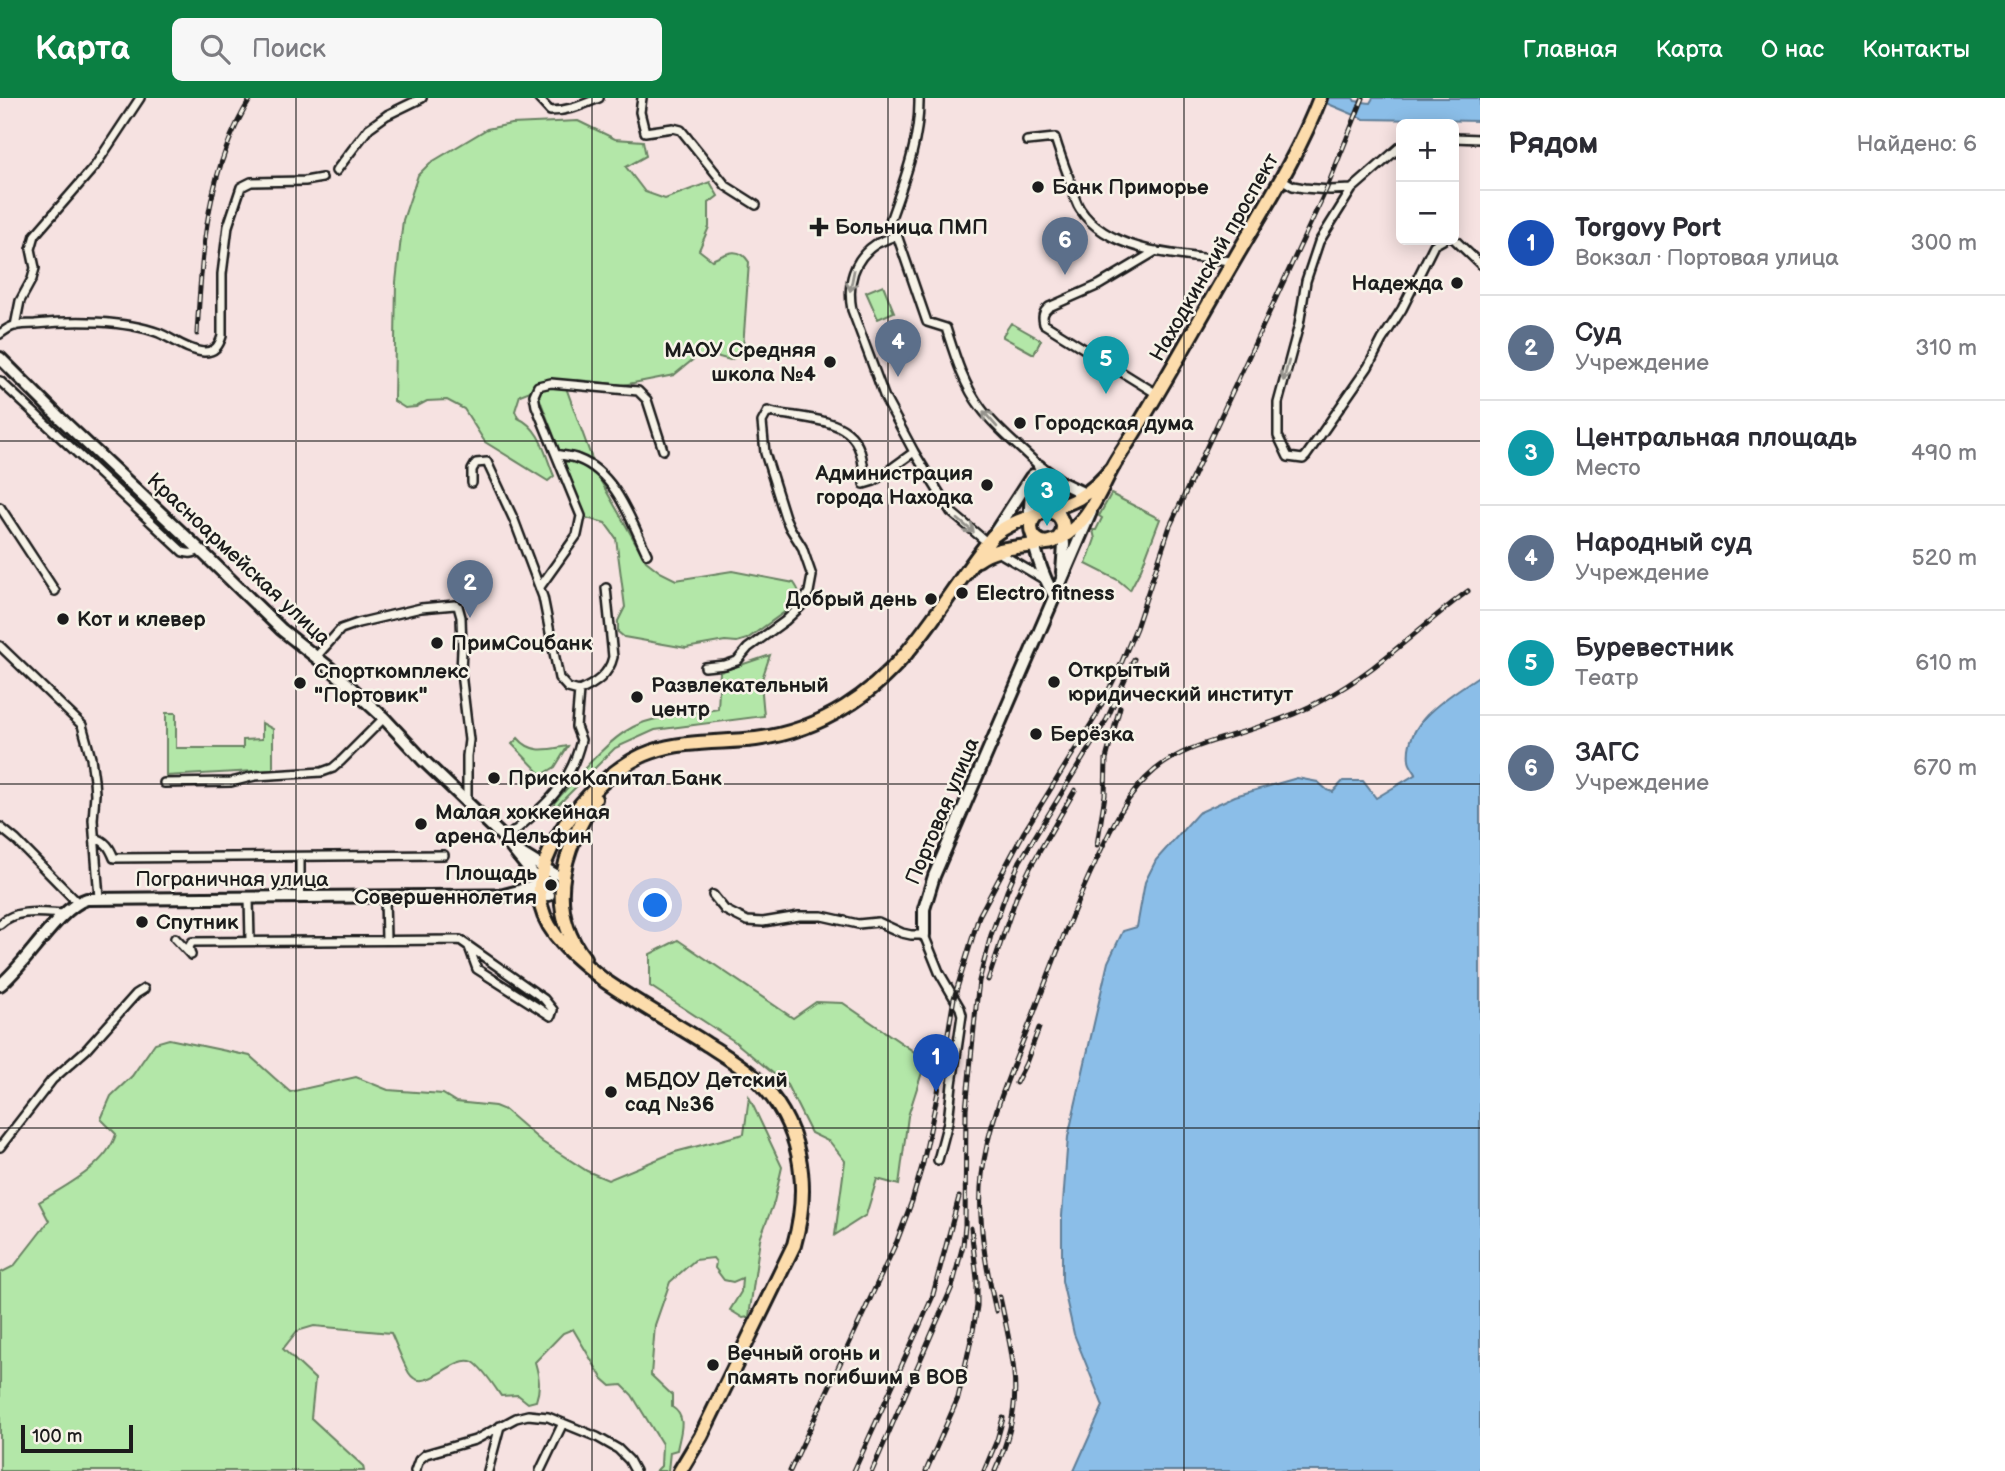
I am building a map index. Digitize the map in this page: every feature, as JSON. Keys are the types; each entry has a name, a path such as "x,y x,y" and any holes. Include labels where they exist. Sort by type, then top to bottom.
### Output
{"main road":[{"name":"Находкинский проспект","path":"992,543 1036,545 1050,542 1063,530 1079,523 1092,496 1157,394 1296,154 1320,98"},
{"name":"Красноармейская улица","path":"0,358 282,630 317,657 384,718 424,761 509,843 548,870"},
{"path":"1036,471 1092,496"},
{"path":"1036,471 1057,506 1063,530 1061,582"},
{"path":"1036,471 1030,516 1032,530 1045,580 1055,597"},
{"path":"992,543 1036,471"},
{"name":"Находкинский проспект","path":"616,771 631,761 659,750 777,735 808,726 843,709 872,688 900,662 966,573 1006,527 1057,506 1092,496"},
{"name":"Портовая улица","path":"925,935 925,909 934,876 1055,597 1092,496"},
{"path":"1050,542 1041,541 1033,535 1031,525 1035,516 1044,511 1053,512 1060,519 1063,530"},
{"path":"616,771 569,820 556,840 543,891 545,918 555,936 605,981 720,1052 753,1076 780,1108 796,1143 800,1159 802,1211 794,1245 701,1436 680,1471"},
{"path":"543,891 558,893 567,858 581,823 616,771"},
{"name":"Красноармейская улица","path":"509,843 543,891"},
{"path":"548,870 561,880 562,910 571,937 580,953 605,981"},
{"name":"Пограничная улица","path":"0,985 64,914 78,903 99,898 500,896 543,891"}],"street":[{"path":"15,326 20,301 35,268 31,249 35,235 95,166 141,98"},
{"path":"336,171 369,128 387,115 422,98"},
{"path":"538,98 550,111 574,109 599,98"},
{"path":"642,98 640,112 645,132 673,128 681,130 726,186 756,205"},
{"path":"919,98 916,136 890,221 928,322 946,328 959,368 981,409 1036,471"},
{"path":"1027,141 1055,138 1080,209 1090,221 1116,240 1156,251 1233,261"},
{"path":"1459,138 1480,139"},
{"path":"1396,150 1352,189 1318,242 1306,281 1299,326 1278,403 1278,436 1288,457 1306,456 1368,367 1402,309 1434,245"},
{"path":"0,334 15,326 50,322 126,326 158,332 196,350 215,349 222,336 222,274 228,226 241,187 251,182 322,178"},
{"path":"1281,179 1293,186 1306,188 1352,189"},
{"path":"897,235 875,245 851,275 852,310 878,381 914,453 951,512 1045,580"},
{"path":"1459,244 1480,264"},
{"path":"1156,251 1099,285 1049,307 1042,318 1044,324 1157,394"},
{"path":"0,381 183,552 189,554 199,549"},
{"path":"540,587 577,534 581,516 536,406 534,395 538,386 551,383 638,391 647,400 663,450"},
{"path":"29,410 41,399"},
{"path":"705,667 737,661 748,648 785,621 801,606 809,592 813,576 802,547 785,517 768,463 762,426 768,411 842,427 854,438 862,456 864,484 874,481 914,453"},
{"path":"556,454 579,459 603,475 620,499 647,554"},
{"path":"472,483 472,470 476,463 487,462 514,520 544,597 559,678 568,688 579,691 593,685 608,671 612,662 606,588"},
{"path":"0,508 55,591"},
{"path":"317,657 341,629 421,608 458,606 461,617 461,673 469,740 467,803"},
{"path":"0,646 85,730 95,794 93,820 99,898"},
{"path":"509,843 561,788 572,768 582,740 576,727 579,691"},
{"path":"164,783 231,782 255,776 322,772 341,761 384,718"},
{"path":"0,827 78,903"},
{"path":"95,838 109,846 114,859 444,855"},
{"path":"300,857 300,898"},
{"path":"713,895 725,910 747,921 822,916 858,923 878,922 902,933 925,935 939,972 962,1016 948,1122 938,1160"},
{"path":"386,897 386,940"},
{"path":"249,898 250,941"},
{"path":"0,924 18,914 64,914"},
{"path":"175,937 191,955 189,947 192,942 460,940 469,946 544,999 553,1010 551,1016 477,969 469,946"},
{"path":"0,1147 52,1080 86,1051 136,994 144,989"},
{"path":"415,1471 419,1460 426,1454 475,1440 528,1415 548,1417 597,1437 618,1449 635,1471"},
{"path":"540,1471 563,1423"},
{"path":"488,1471 500,1426"}],"green space":[{"path":"578,121 615,139 643,141 646,156 626,167 645,192 665,199 710,182 718,196 709,203 709,227 699,250 712,260 737,252 749,262 743,348 739,356 730,360 712,355 695,358 674,375 623,385 578,380 564,382 599,478 646,561 676,580 732,571 794,583 799,592 797,603 747,639 686,648 624,637 618,632 618,621 625,607 616,538 605,523 586,518 538,395 530,391 520,395 515,411 518,418 532,428 541,443 554,476 548,481 485,442 464,409 447,400 427,401 416,407 405,408 394,401 396,282 403,220 418,175 430,163 487,129 511,124"},
{"path":"883,285 894,312 878,319 866,292"},
{"path":"1011,323 1041,340 1034,354 1003,337"},
{"path":"1111,494 1160,519 1130,590 1118,580 1086,564 1095,539 1093,530 1096,530 1102,518 1099,516"},
{"path":"770,655 761,682 764,716 655,730 615,748 555,808 554,803 581,772 622,734 652,720 718,709 720,672"},
{"path":"166,713 176,713 176,748 243,748 243,740 262,739 262,723 273,729 273,770 166,776"},
{"path":"518,738 535,749 568,746 555,767 542,775 512,744"},
{"path":"678,940 793,1018 816,1002 843,1003 926,1060 908,1116 899,1185 877,1179 866,1215 835,1235 845,1161 830,1142 811,1133 787,1085 734,1041 650,986 650,954"},
{"path":"169,1039 250,1056 290,1092 356,1077 388,1090 443,1094 456,1102 495,1106 505,1110 542,1142 587,1171 608,1180 675,1152 744,1134 749,1097 782,1167 774,1202 760,1239 749,1317 743,1318 730,1310 741,1292 742,1278 733,1282 724,1280 715,1268 716,1262 713,1258 695,1260 670,1282 655,1325 651,1375 672,1395 672,1407 681,1421 677,1450 670,1452 668,1471 656,1471 661,1466 662,1444 632,1395 622,1385 611,1386 602,1378 573,1329 563,1333 535,1362 539,1391 536,1401 528,1403 518,1395 501,1396 473,1362 457,1363 431,1378 415,1379 406,1368 391,1333 314,1326 297,1331 283,1349 315,1379 311,1418 363,1466 364,1471 0,1471 0,1273 14,1266 49,1221 39,1202 84,1174 104,1155 116,1134 101,1119 111,1096 132,1076 155,1043"}],"water":[{"path":"1314,98 1353,98 1355,101 1370,103 1373,98 1480,98 1480,121 1364,119"},
{"path":"1480,675 1480,1471 1074,1471 1103,1406 1074,1334 1062,1281 1062,1216 1068,1137 1108,962 1123,931 1137,927 1145,882 1156,860 1198,813 1235,796 1297,778 1318,782 1333,792 1343,781 1363,781 1376,798 1416,774 1409,760 1414,733 1432,710"}],"railway":[{"path":"197,334 204,242 215,183 236,125 251,98"},
{"path":"790,1471 897,1241 912,1201 938,1092 954,998 979,916 1024,832 1096,716 1118,671 1136,628 1170,526 1326,190 1363,98"},
{"path":"996,1311 986,1261 981,1209 982,1175 990,1133 1003,1091 1071,917 1127,801 1155,770 1179,754 1286,717 1343,688 1380,662 1468,591"},
{"path":"872,1471 952,1287 963,1245 966,1110 979,981 991,935 1020,861 1107,719 1134,659"},
{"path":"1097,845 1105,795 1106,759 1120,707"},
{"path":"988,980 1017,895 1075,790"},
{"path":"1016,1083 1039,1028"},
{"path":"854,1471 932,1298 959,1197"},
{"path":"926,1471 958,1398 973,1331 977,1279 971,1228"},
{"path":"995,1471 1011,1425 1015,1385 1000,1297"},
{"path":"984,1471 1003,1418"}],"place":[{"name":"Банк Приморье","path":"1038,187"},
{"name":"Больница ПМП","path":"819,227"},
{"name":"ЗАГС","path":"1065,275"},
{"name":"Надежда","path":"1457,283"},
{"name":"МАОУ Средняя школа №4","path":"830,362"},
{"name":"Народный суд","path":"898,377"},
{"name":"Буревестник","path":"1106,394"},
{"name":"Городская дума","path":"1020,423"},
{"name":"Администрация города Находка","path":"987,485"},
{"name":"Центральная площадь","path":"1047,526"},
{"name":"Electro fitness","path":"962,593"},
{"name":"Добрый день","path":"931,599"},
{"name":"Суд","path":"470,618"},
{"name":"Кот и клевер","path":"63,619"},
{"name":"ПримСоцбанк","path":"437,643"},
{"name":"Открытый юридический институт","path":"1054,682"},
{"name":"Спорткомплекс \"Портовик\"","path":"300,683"},
{"name":"Развлекательный центр","path":"637,697"},
{"name":"Берёзка","path":"1036,734"},
{"name":"ПрискоКапитал Банк","path":"494,778"},
{"name":"Малая хоккейная арена Дельфин","path":"421,824"},
{"name":"Площадь Совершеннолетия","path":"551,885"},
{"name":"Спутник","path":"142,922"},
{"name":"МБДОУ Детский сад №36","path":"611,1092"},
{"name":"Torgovy Port","path":"936,1092"},
{"name":"Вечный огонь и память погибшим в ВОВ","path":"713,1365"}]}
